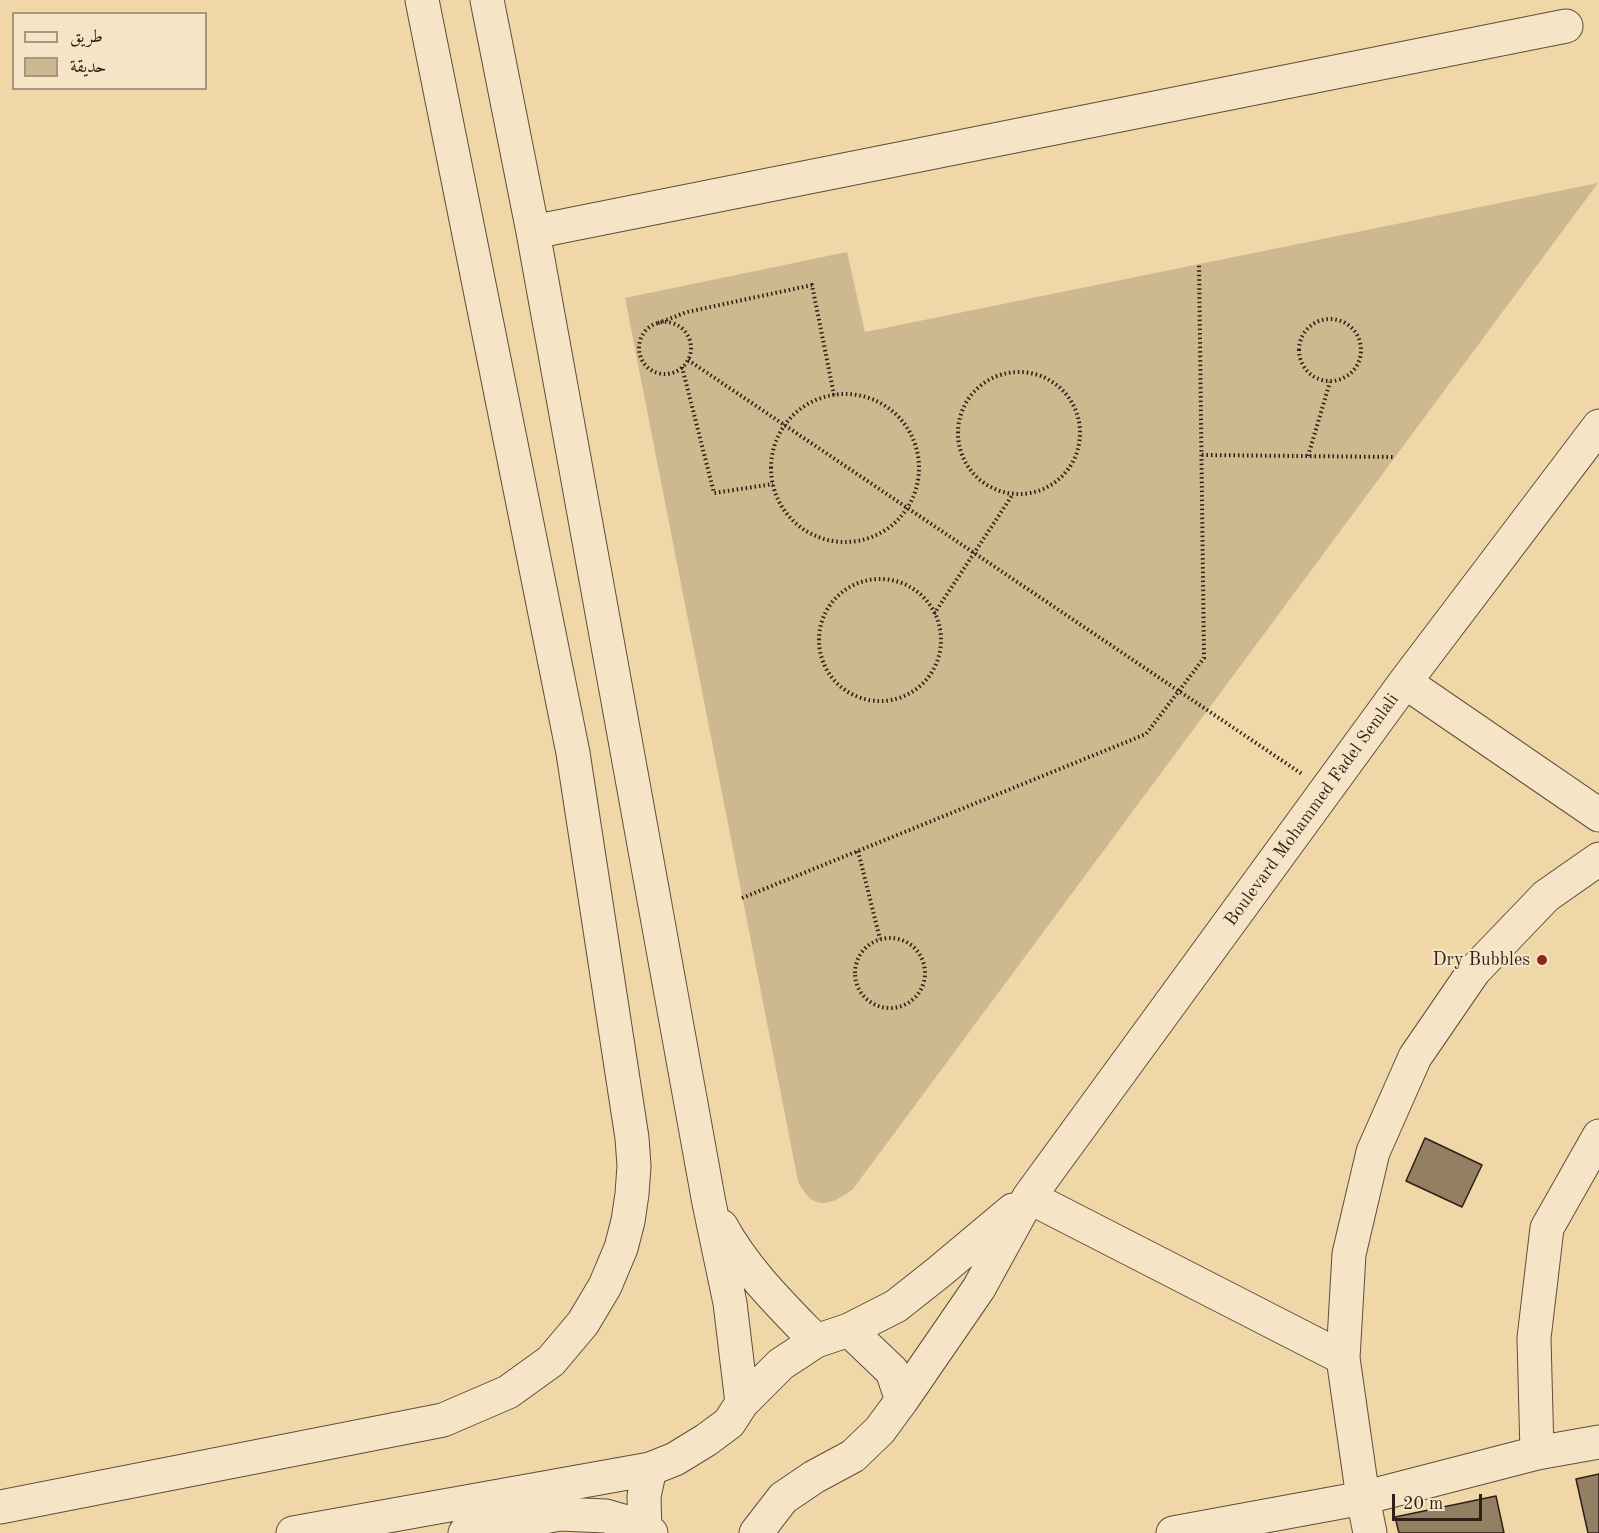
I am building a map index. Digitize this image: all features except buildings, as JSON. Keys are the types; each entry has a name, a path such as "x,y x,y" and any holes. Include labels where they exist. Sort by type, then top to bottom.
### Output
{"street":[{"path":"0,1507 442,1420 508,1392 551,1361 583,1323 605,1286 621,1248 632,1194 634,1166 632,1138 573,753 422,0"},
{"path":"487,0 533,232 709,1203 730,1303 742,1403"},
{"path":"533,232 1566,26"},
{"name":"Boulevard Mohammed Fadel Semlali","path":"756,1533 783,1498 814,1477 853,1456 880,1430 979,1288 1029,1197 1405,682 1599,426"},
{"path":"1405,682 1599,815"},
{"path":"1370,1533 1343,1358 1349,1254 1373,1152 1415,1057 1474,971 1546,896 1599,858"},
{"path":"1537,1453 1534,1338 1547,1228 1599,1136"},
{"path":"1029,1197 1343,1358"},
{"name":"Boulevard Mohammed Fadel Semlali","path":"293,1533 650,1469 675,1459 729,1423 742,1403 781,1364 816,1341 849,1330 896,1306 1029,1197"},
{"path":"709,1203 733,1248 758,1281 816,1341"},
{"path":"849,1330 892,1371 902,1401"},
{"path":"1173,1533 1363,1498 1537,1453 1599,1442"},
{"path":"465,1533 559,1514 606,1516 647,1531 644,1496 650,1469"}],"path":[{"path":"742,898 1146,734 1204,658 1199,264"},
{"path":"658,323 666,322 681,328 690,343 687,360 675,372 666,374 650,369 640,355 641,339 645,332 658,323 687,312 812,285 834,395"},
{"path":"1332,318 1350,326 1357,334 1361,345 1361,356 1350,375 1341,380 1330,381 1319,380 1303,367 1298,347 1305,329 1322,319 1332,318"},
{"path":"687,360 1326,790"},
{"path":"682,367 714,493 773,484"},
{"path":"1013,372 1033,373 1052,381 1066,394 1077,411 1081,430 1079,450 1071,467 1056,483 1038,492 1013,494 997,490 979,479 965,463 958,443 959,422 965,403 978,387 994,376 1013,372"},
{"path":"1308,456 1330,381"},
{"path":"834,395 860,396 884,405 901,420 914,440 919,464 917,487 908,508 892,526 872,538 849,543 826,541 805,531 786,514 774,491 770,465 776,440 785,426 789,418 810,403 834,395"},
{"path":"1202,455 1395,457"},
{"path":"934,614 1013,494"},
{"path":"874,578 894,580 912,588 927,601 934,614 941,637 939,657 931,675 917,690 898,699 877,702 857,697 839,686 826,670 819,650 819,629 826,610 838,594 855,584 874,578"},
{"path":"858,851 880,939"},
{"path":"895,937 906,940 916,947 926,968 926,980 921,991 903,1006 879,1007 861,992 856,981 857,959 864,949 880,939 895,937"}],"green space":[{"path":"1598,183 853,1189 829,1202 822,1203 809,1197 798,1181 625,298 847,252 865,332"}],"place":[{"name":"Dry Bubbles","path":"1542,960"}]}
